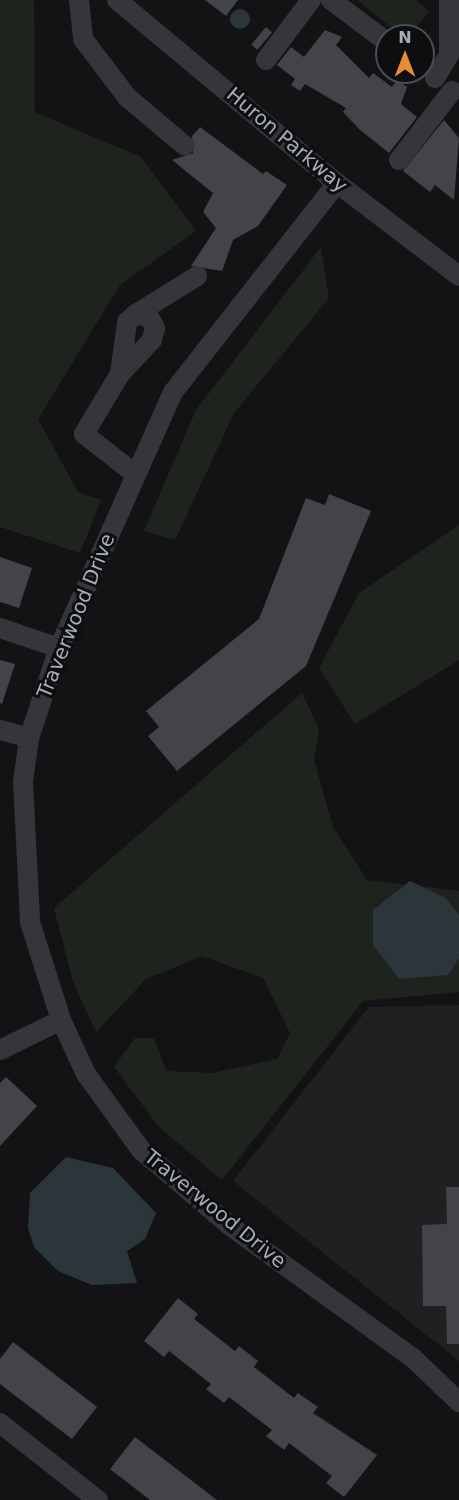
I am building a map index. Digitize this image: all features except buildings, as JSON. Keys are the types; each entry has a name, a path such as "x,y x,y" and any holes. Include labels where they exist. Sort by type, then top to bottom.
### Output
{"street":[{"path":"79,0 84,39 127,97 184,146"},
{"name":"Huron Parkway","path":"117,0 138,6 337,183 459,276"},
{"path":"266,60 310,0"},
{"path":"331,0 375,33"},
{"path":"435,68 449,55 449,0"},
{"path":"399,160 455,94 435,79"},
{"name":"Traverwood Drive","path":"337,183 173,392 59,648 29,738 22,826 30,922 61,1020 87,1074 141,1150 229,1224 413,1358 459,1402"},
{"path":"120,374 125,330 136,314 197,276"},
{"path":"135,474 84,434 120,374 154,334 149,317 136,314"},
{"path":"0,628 59,648"},
{"path":"0,730 29,738"},
{"path":"0,1050 61,1020"},
{"path":"0,1423 98,1500"}],"shaded area":[{"path":"0,0 34,0 35,112 141,157 196,231 120,285 38,419 78,492 101,500 80,553 0,527"},
{"path":"357,0 416,0 429,11 419,24 387,24"},
{"path":"236,9 244,9 250,15 250,23 244,29 236,29 230,23 230,15"},
{"path":"321,247 329,298 234,413 175,540 144,531 196,410"},
{"path":"459,525 459,660 355,724 319,668 359,593"},
{"path":"302,693 319,729 314,760 333,827 367,880 459,891 459,992 363,1001 222,1180 159,1127 114,1067 135,1038 154,1038 166,1071 213,1073 277,1059 290,1033 263,978 202,956 146,979 96,1032 73,982 54,908"},
{"path":"410,881 446,898 459,915 459,958 448,975 399,979 373,945 373,910"},
{"path":"459,1005 459,1361 233,1181 369,1007"},
{"path":"66,1157 113,1168 156,1213 145,1239 127,1251 137,1283 92,1285 58,1271 34,1247 28,1228 30,1193"}]}
